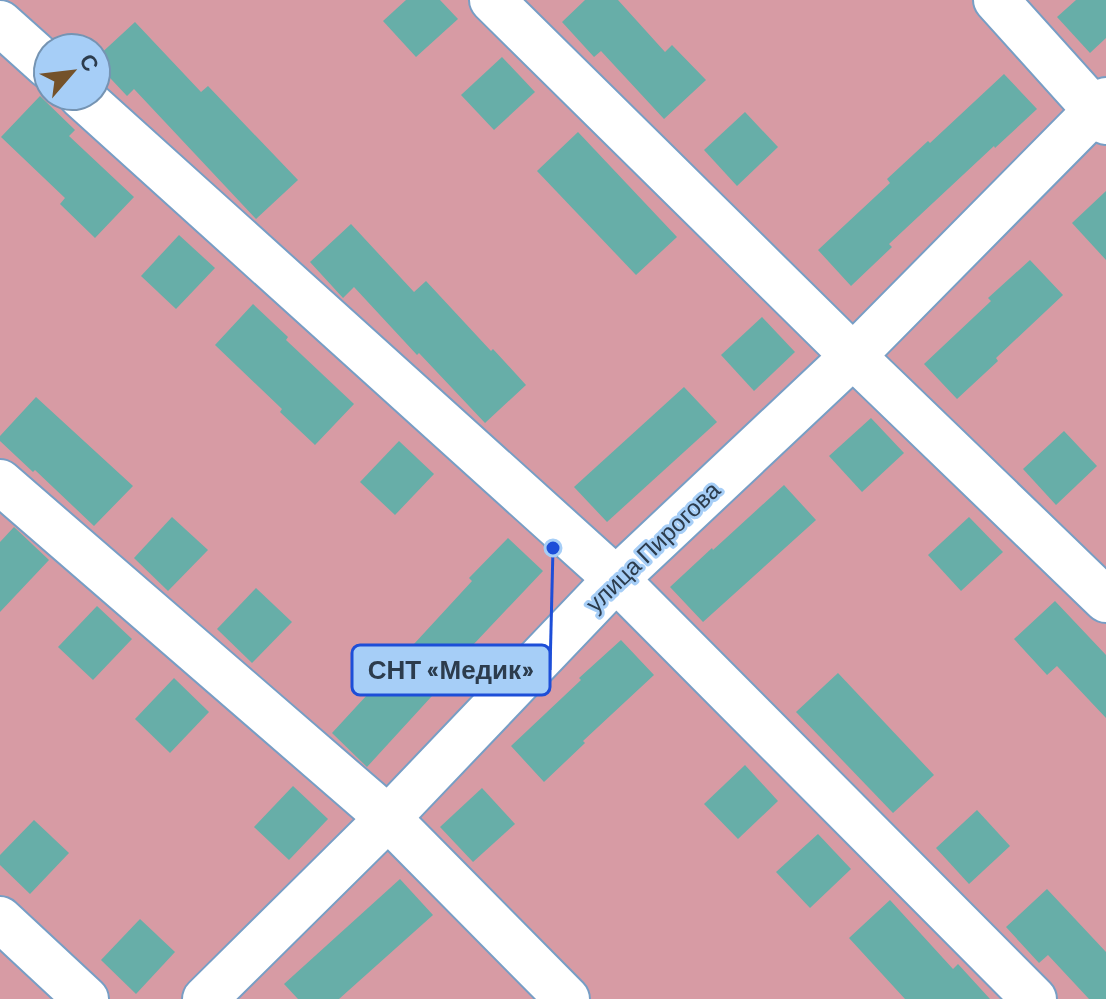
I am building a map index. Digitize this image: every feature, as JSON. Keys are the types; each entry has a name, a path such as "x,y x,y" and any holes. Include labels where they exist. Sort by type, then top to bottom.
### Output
{"street":[{"path":"492,0 1106,600"},
{"path":"996,0 1103,111"},
{"path":"0,23 32,52"},
{"name":"улица Пирогова","path":"205,999 388,818 616,579 853,356 1103,111"},
{"path":"99,112 616,579 1034,999"},
{"path":"0,482 388,818 567,999"},
{"path":"0,919 86,999"}],"shaded area":[{"path":"0,0 1106,0 1106,999 0,999"}],"building":[{"path":"406,0 440,0 458,19 416,57 383,21"},
{"path":"585,0 618,0 665,52 672,45 706,80 664,119 601,51 594,57 562,22"},
{"path":"1076,0 1106,0 1106,38 1090,53 1057,17"},
{"path":"135,22 201,92 208,86 298,180 256,219 134,89 127,96 112,80 112,43"},
{"path":"502,57 535,92 494,130 461,95"},
{"path":"1004,74 1037,109 889,244 892,247 851,286 818,250 890,183 887,179"},
{"path":"32,104 32,112 56,112 75,130 69,136 134,197 95,238 60,204 65,198 1,137"},
{"path":"745,112 778,147 737,186 704,150"},
{"path":"578,132 677,237 636,275 537,171"},
{"path":"1106,191 1106,260 1072,223"},
{"path":"351,224 414,292 426,281 526,385 485,423 354,287 343,298 310,262"},
{"path":"179,235 215,268 176,309 141,276"},
{"path":"1030,260 1063,295 957,399 924,364"},
{"path":"253,304 354,404 315,445 215,345"},
{"path":"762,317 795,352 754,391 721,355"},
{"path":"684,387 717,422 607,522 574,487"},
{"path":"36,397 133,486 94,526 0,441 0,436"},
{"path":"871,418 904,453 862,492 829,456"},
{"path":"1064,431 1097,466 1056,505 1023,469"},
{"path":"399,441 434,474 395,515 360,482"},
{"path":"784,485 816,520 703,622 670,587"},
{"path":"172,517 208,550 168,591 134,558"},
{"path":"969,517 1003,552 961,591 928,555"},
{"path":"14,527 49,560 0,612 0,542"},
{"path":"508,538 543,571 472,646 475,649 367,767 332,733"},
{"path":"256,588 292,622 252,663 217,629"},
{"path":"1055,601 1106,655 1106,718 1057,666 1047,675 1014,639"},
{"path":"97,606 132,639 93,680 58,647"},
{"path":"621,640 654,675 544,782 511,746"},
{"path":"838,673 934,775 893,813 796,712"},
{"path":"174,678 209,712 170,753 135,719"},
{"path":"745,765 778,801 738,839 704,804"},
{"path":"293,786 328,819 289,860 254,827"},
{"path":"482,788 515,824 473,862 440,827"},
{"path":"977,810 1010,846 969,884 936,848"},
{"path":"34,820 69,853 30,894 0,865 0,855"},
{"path":"818,834 851,869 810,908 776,872"},
{"path":"400,879 433,915 339,999 298,999 284,984"},
{"path":"1047,889 1106,952 1106,999 1089,999 1048,955 1039,963 1006,927"},
{"path":"890,900 953,969 958,964 990,999 905,999 849,938"},
{"path":"140,919 175,952 136,994 101,960"}],"place":[{"name":"СНТ «Медик»","path":"553,548"}]}
